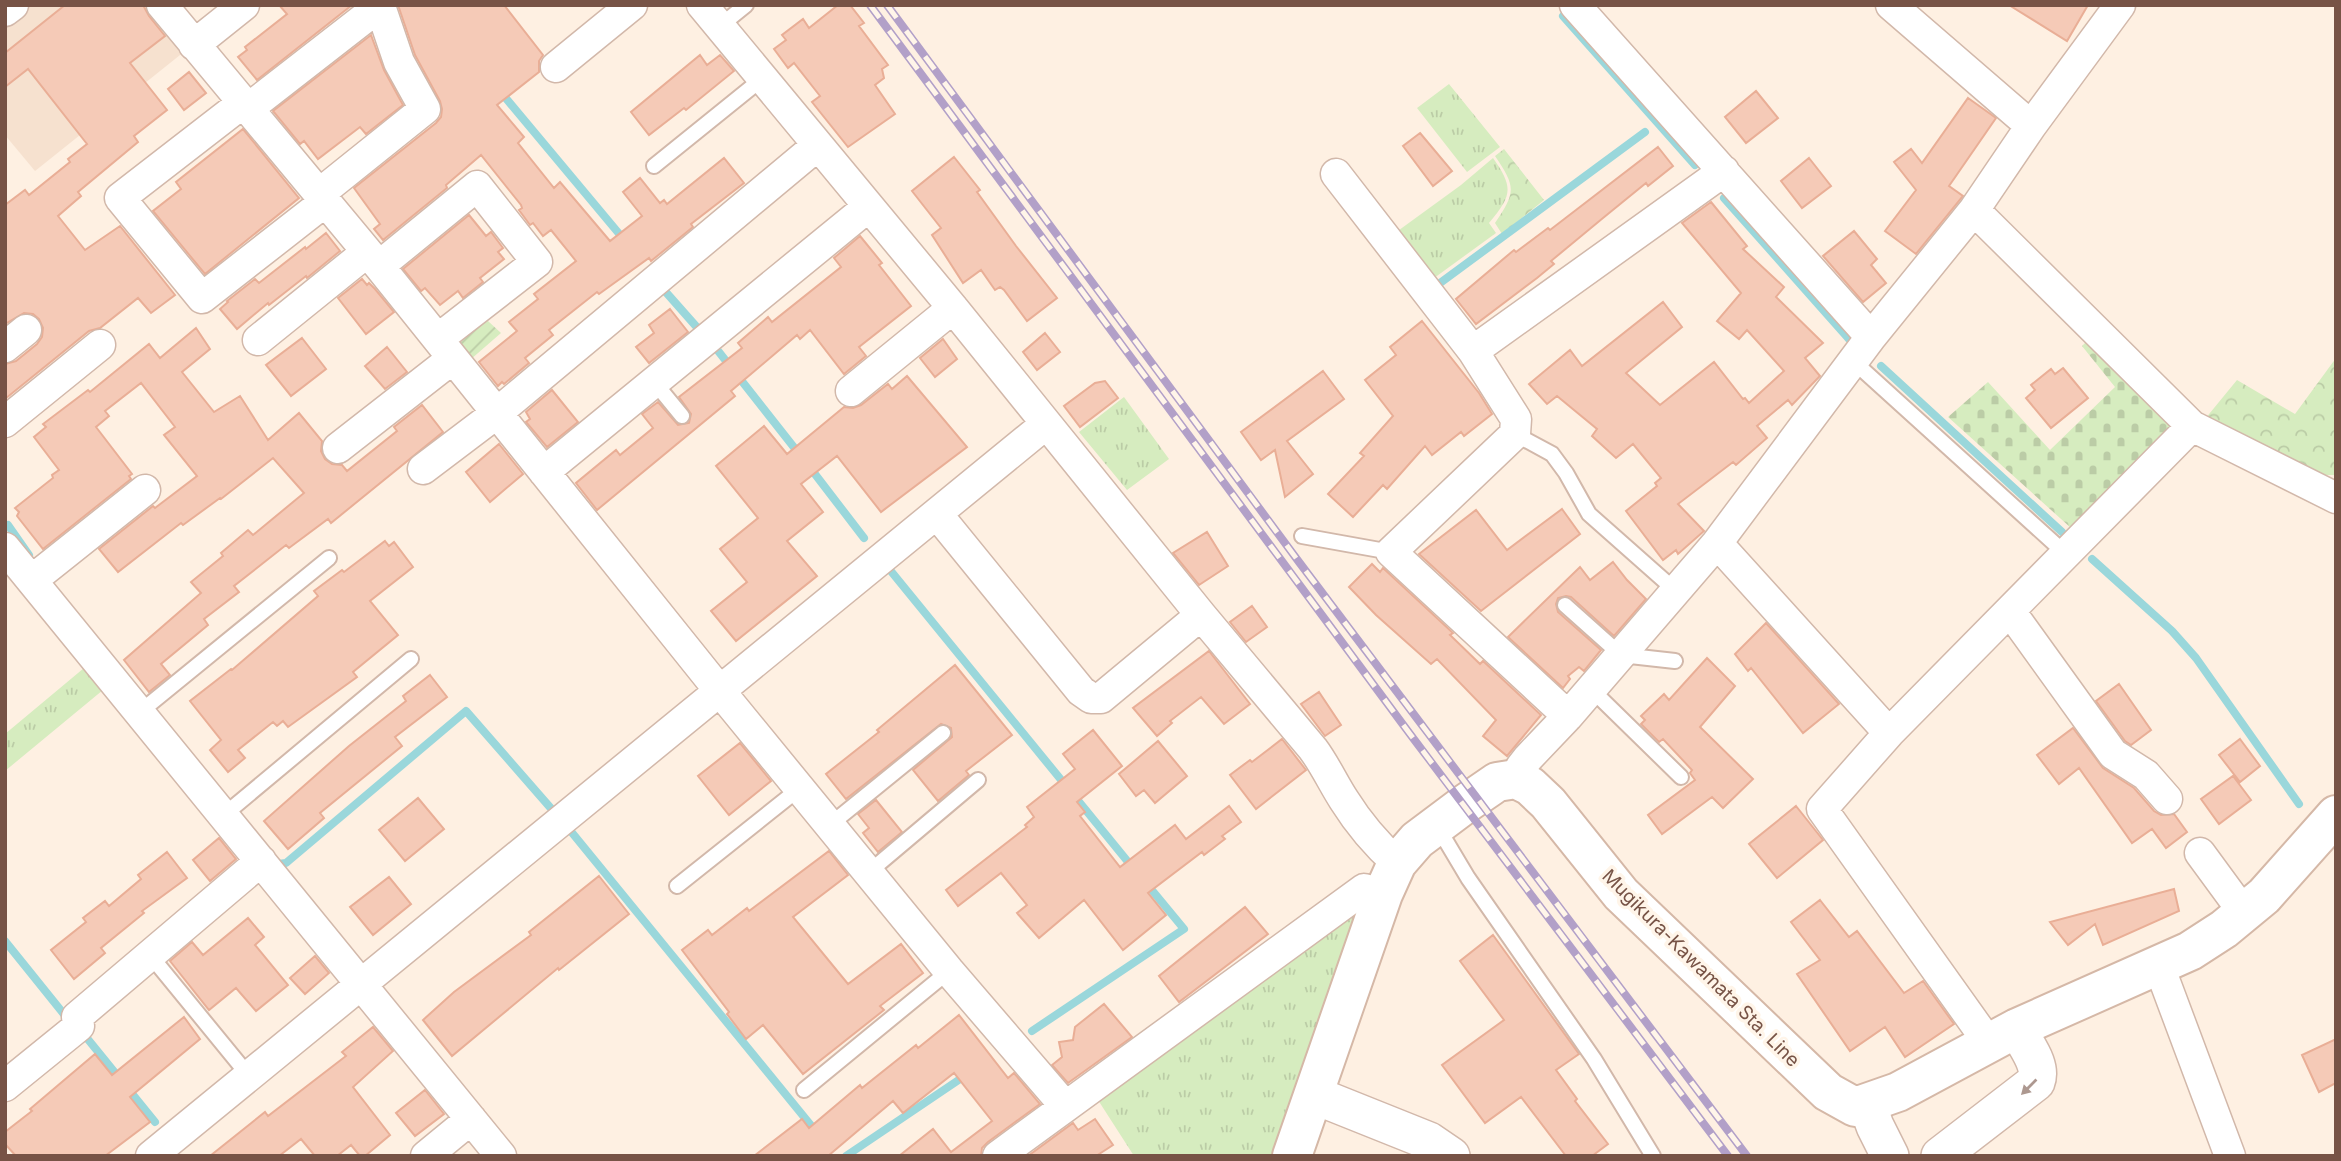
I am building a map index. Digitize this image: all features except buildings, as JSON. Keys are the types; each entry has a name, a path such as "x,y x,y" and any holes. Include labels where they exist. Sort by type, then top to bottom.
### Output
{"main road":[{"path":"1300,1153 1314,1095 1390,878 1417,840 1436,825 1497,782 1516,779"},
{"name":"Mugikura-Kawamata Sta. Line","path":"1516,779 1530,786 1548,803 1621,894 1819,1084 1840,1100 1855,1107 1867,1104"},
{"path":"1867,1104 1898,1092 2003,1035 2190,951 2224,929 2264,896 2336,815"}],"street":[{"path":"5,11 13,5"},
{"path":"162,5 373,259 949,971 1065,1106"},
{"path":"194,45 244,5"},
{"path":"556,67 632,5"},
{"path":"1575,5 1871,337"},
{"path":"1891,5 2031,126"},
{"path":"1516,779 1528,758 1717,543 1871,337 1974,210 2031,126 2120,5"},
{"path":"380,6 399,62 425,108 323,198 202,298 120,198 246,105 380,6"},
{"path":"711,16 1323,762 1360,824 1378,846 1390,878 1364,889 998,1156"},
{"path":"423,469 497,413 818,145"},
{"path":"1473,351 1724,171"},
{"path":"1336,174 1473,351 1516,419 1515,434 1391,552 1567,716"},
{"path":"258,340 477,186 537,262 338,448"},
{"path":"544,472 868,207"},
{"path":"1974,210 2192,426 2336,498"},
{"path":"851,391 953,308"},
{"path":"5,422 100,345"},
{"path":"151,1156 1046,424"},
{"path":"1940,1156 2036,1082 2037,1066 2003,1035 1822,809 1889,733 2192,426"},
{"path":"32,580 145,490"},
{"path":"937,514 1081,691 1091,698 1101,698 1201,615"},
{"path":"1717,543 1889,733"},
{"path":"5,548 501,1156"},
{"path":"2010,611 2113,754 2146,775 2167,799"},
{"path":"2200,853 2244,913"},
{"path":"5,1086 150,955 261,861"},
{"path":"2159,965 2230,1156"},
{"path":"1314,1095 1430,1141 1451,1156"},
{"path":"1867,1104 1890,1156"},
{"path":"426,1156 471,1119"}],"lane":[{"path":"711,16 746,5"},
{"path":"654,166 763,78"},
{"path":"1853,361 2066,554"},
{"path":"655,383 682,416"},
{"path":"1515,434 1552,454 1589,514 1676,591"},
{"path":"1302,536 1391,552"},
{"path":"140,712 329,558"},
{"path":"1565,605 1621,654 1675,661"},
{"path":"224,815 411,659"},
{"path":"1591,689 1681,777"},
{"path":"831,824 943,733"},
{"path":"869,872 978,780"},
{"path":"677,886 800,788"},
{"path":"1436,825 1468,878 1594,1059 1653,1156"},
{"path":"150,955 240,1065"},
{"path":"804,1090 949,971"}],"shaded area":[{"path":"5,5 148,5 185,51 35,171 5,135"}],"green space":[{"path":"1449,84 1500,147 1467,172 1417,108"},
{"path":"1504,149 1544,200 1502,234 1495,223 1507,204 1511,190 1507,175 1495,156"},
{"path":"1493,158 1504,177 1508,191 1489,223 1496,233 1430,281 1395,233"},
{"path":"480,320 488,321 501,333 470,360 458,345 460,336"},
{"path":"2092,336 2181,426 2071,528 1948,417 1988,382 2050,450 2115,387 2082,346"},
{"path":"2336,358 2334,475 2319,475 2205,419 2237,380 2295,414"},
{"path":"1124,397 1169,459 1127,490 1079,432"},
{"path":"84,668 103,690 5,771 5,734"},
{"path":"1354,912 1364,918 1274,1156 1134,1156 1098,1100"}],"waterway":[{"path":"1563,16 1695,165"},
{"path":"499,90 626,242"},
{"path":"1436,286 1645,132"},
{"path":"1724,198 1849,339"},
{"path":"664,290 702,333"},
{"path":"715,347 800,455"},
{"path":"1881,366 2062,532"},
{"path":"808,465 864,538"},
{"path":"8,525 29,555"},
{"path":"2092,559 2172,631 2196,658 2299,804"},
{"path":"890,570 1133,868"},
{"path":"278,864 286,863 466,711 569,829 818,1134"},
{"path":"1032,1031 1184,929 1146,883"},
{"path":"5,941 67,1018"},
{"path":"82,1032 155,1122"},
{"path":"846,1156 966,1075"}],"railway":[{"path":"870,5 1410,734 1728,1156"},
{"path":"887,5 1299,562 1747,1156"}]}
